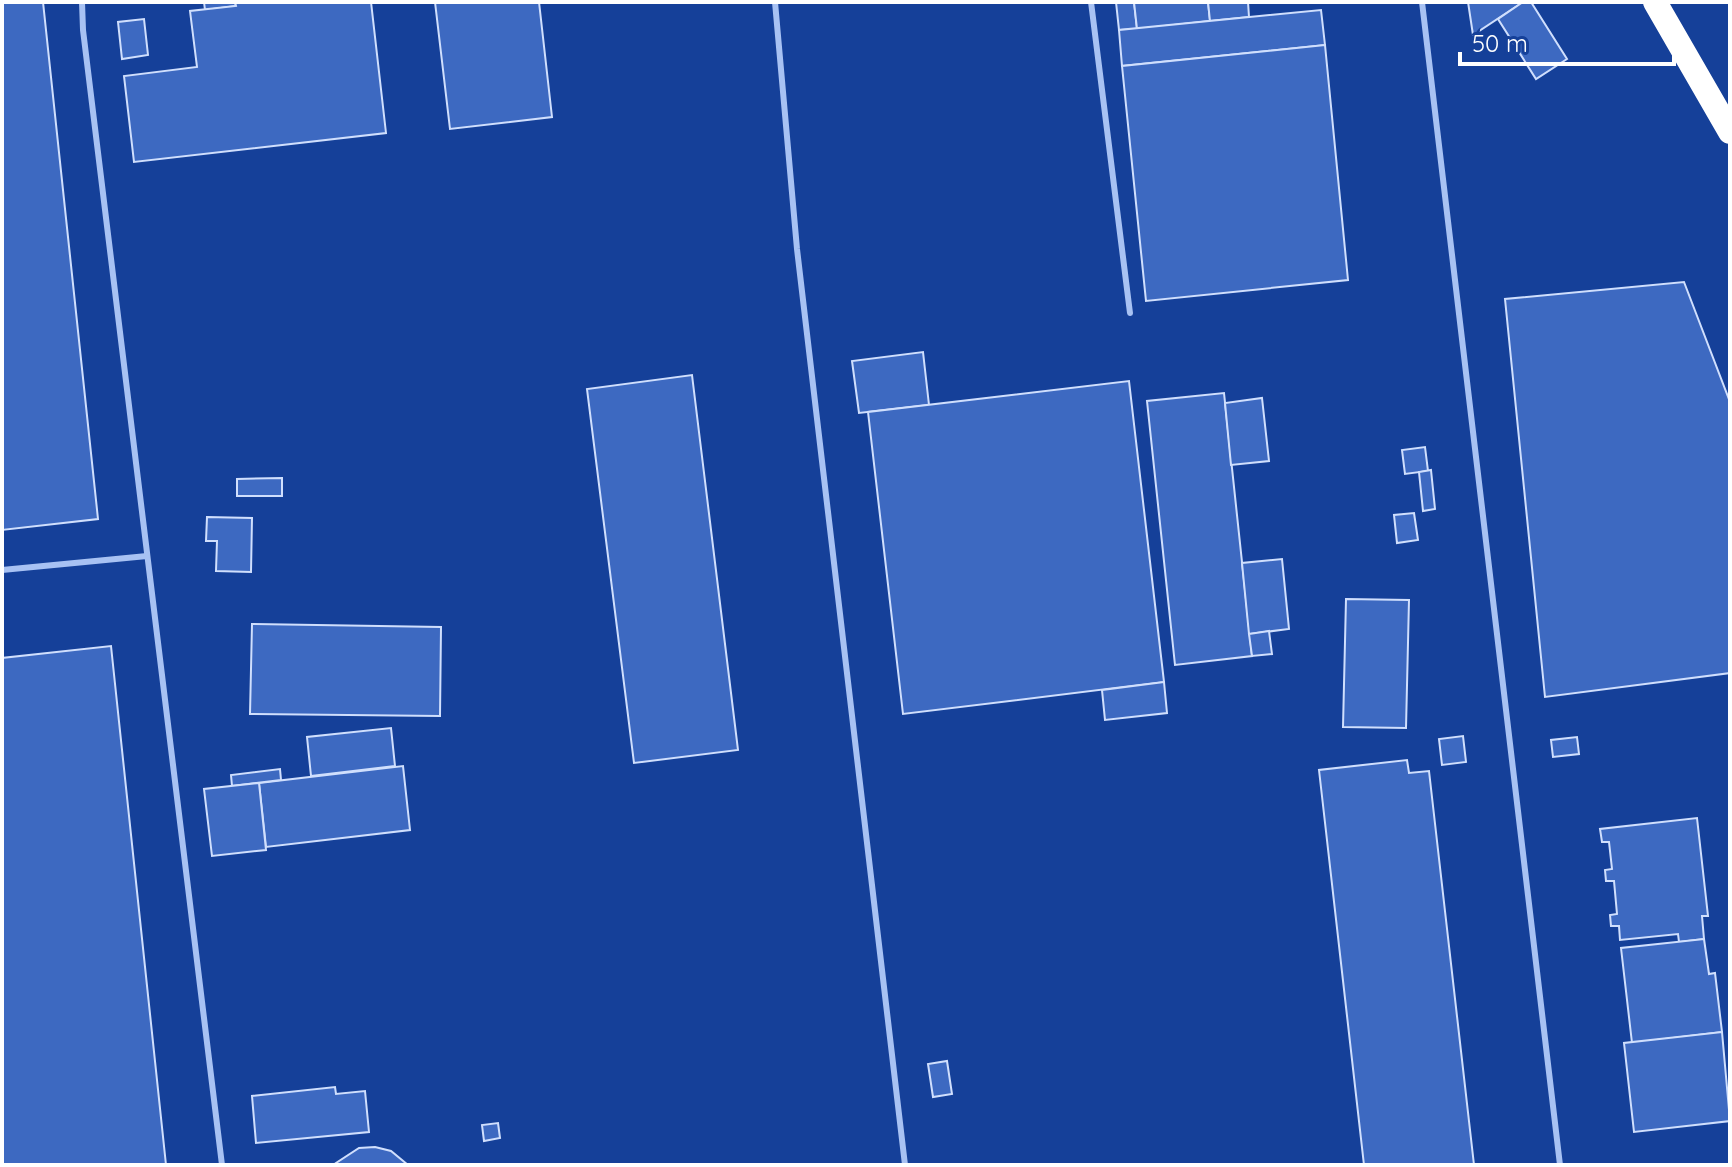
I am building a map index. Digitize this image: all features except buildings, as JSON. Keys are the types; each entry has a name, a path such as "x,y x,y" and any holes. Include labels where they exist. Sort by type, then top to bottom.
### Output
{"highway":[{"path":"1655,2 1730,132"}],"lane":[{"path":"82,2 222,1165"},
{"path":"775,2 797,249 905,1165"},
{"path":"1091,2 1130,313"},
{"path":"1422,2 1560,1165"},
{"path":"2,570 147,556"}]}
